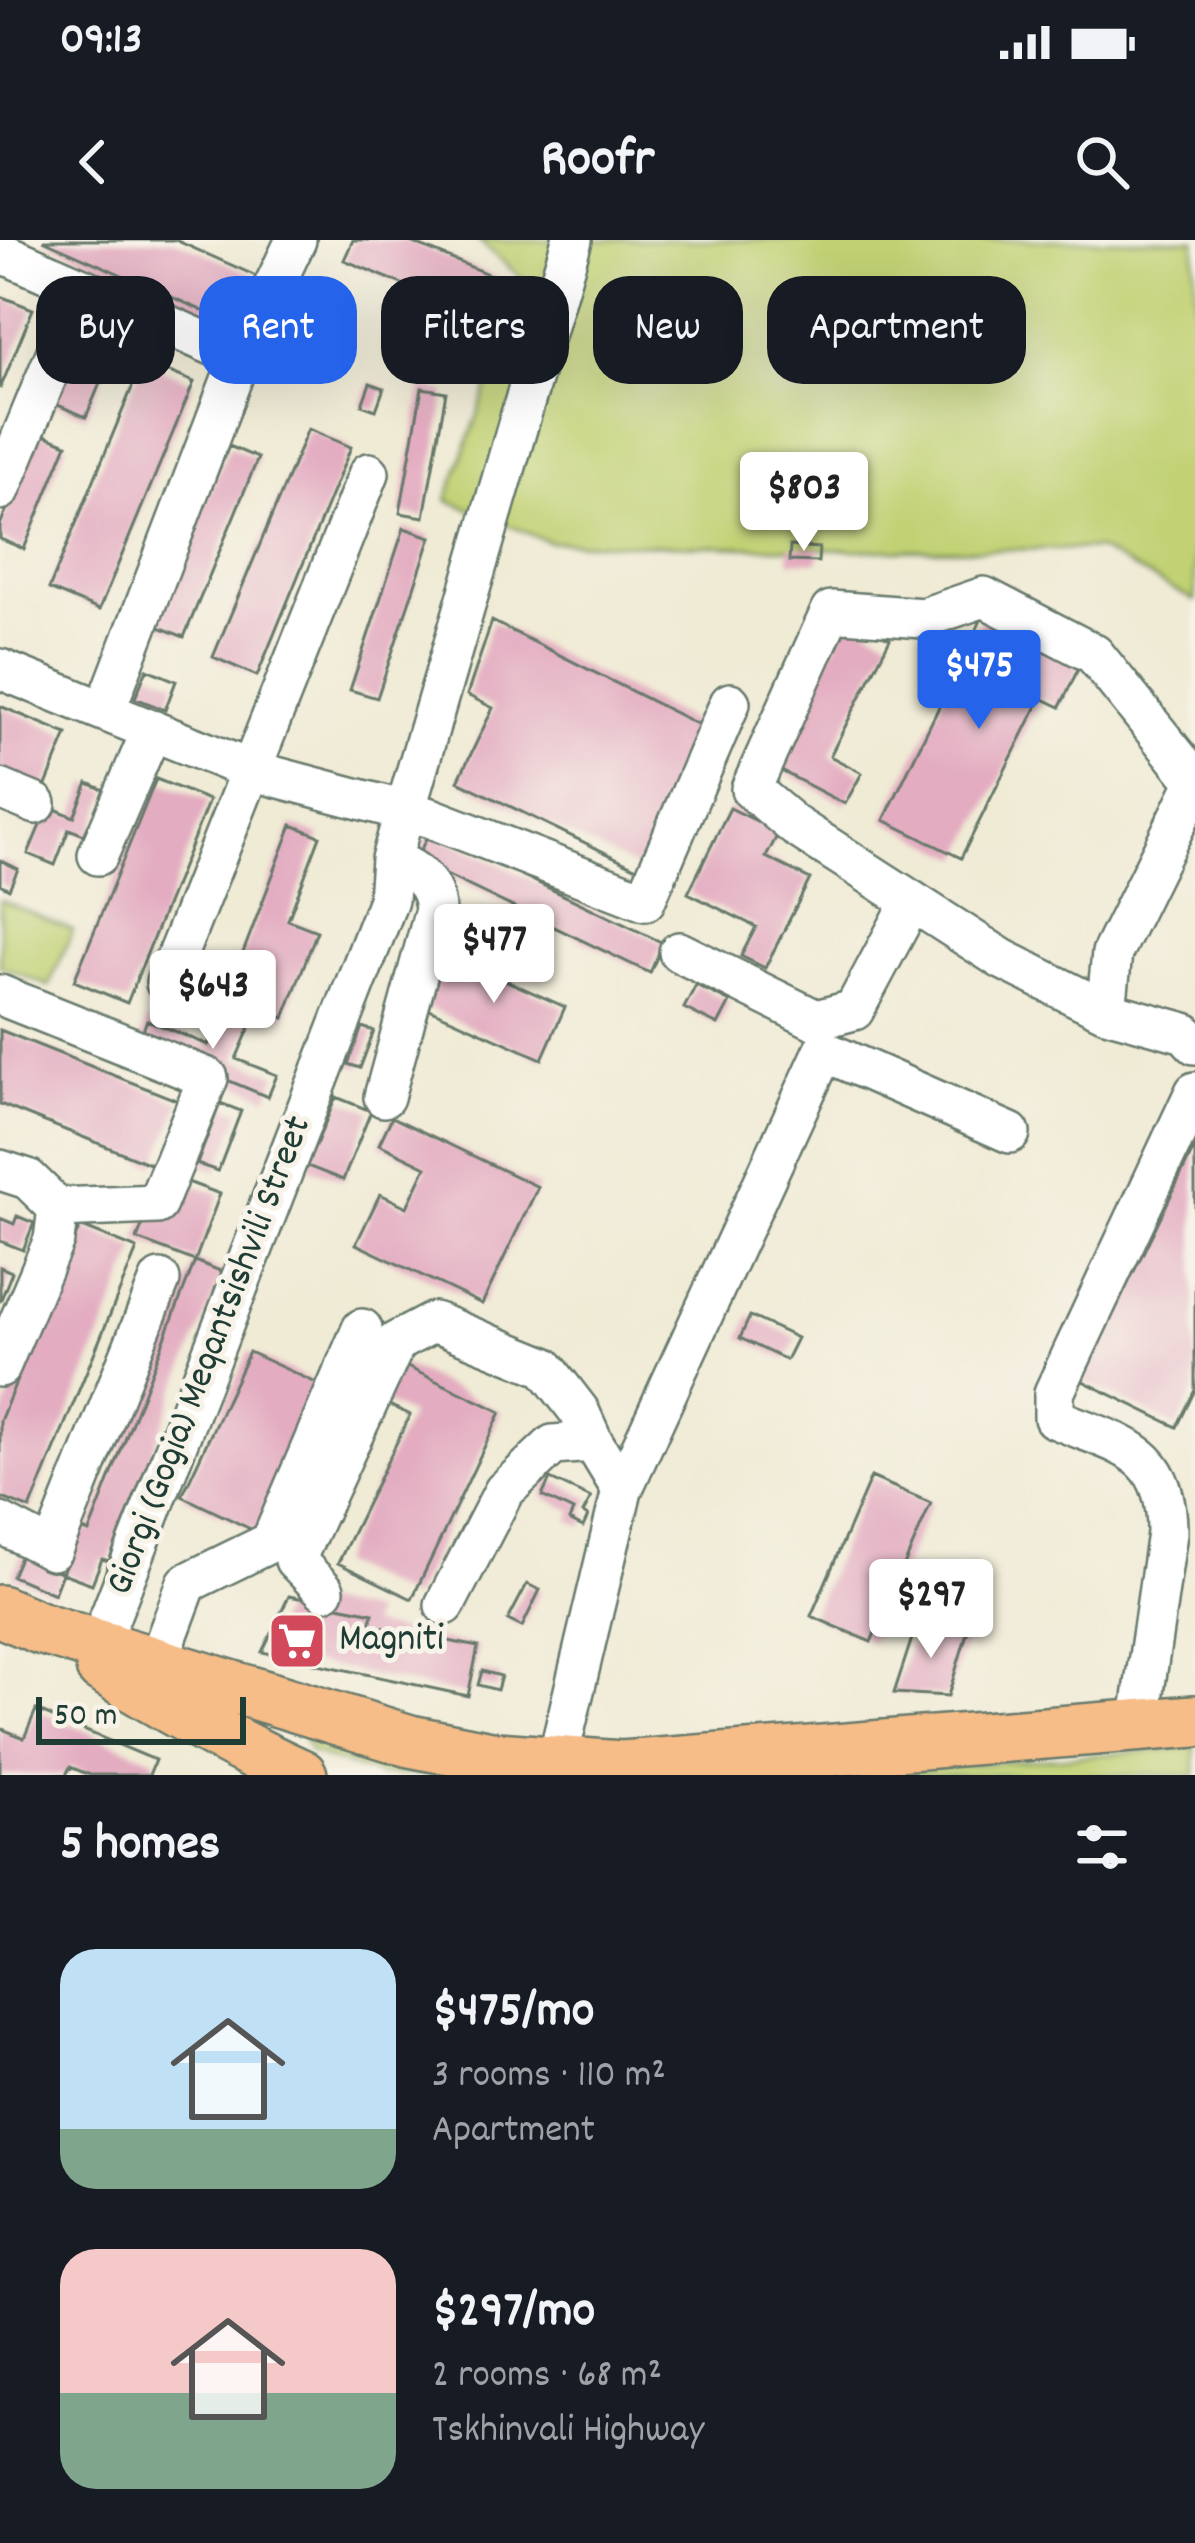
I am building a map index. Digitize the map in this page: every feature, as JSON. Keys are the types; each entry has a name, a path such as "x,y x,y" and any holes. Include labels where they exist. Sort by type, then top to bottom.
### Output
{"main road":[{"path":"20,1620 410,1741 496,1758 622,1767 1195,1721"},
{"path":"20,1620 179,1715 243,1763 301,1775"},
{"path":"243,1763 252,1733 282,1703"}],"street":[{"name":"Giorgi (Gogia) Meqantsishvili Street","path":"99,1645 388,899 392,859 405,811 572,240"},
{"path":"272,276 284,244"},
{"path":"0,252 54,276"},
{"path":"0,490 44,384"},
{"path":"104,711 230,384"},
{"path":"166,982 369,473"},
{"path":"1106,1011 1112,953 1195,783 1094,654 984,597 923,619 832,611 751,789 795,826 1002,959 1106,1011 1192,1036"},
{"path":"0,669 250,770 431,818 645,901 730,703"},
{"path":"98,855 152,730"},
{"path":"385,1097 435,910 435,892 416,869 392,859"},
{"path":"679,952 817,1020 854,1010 912,901"},
{"path":"0,995 208,1078 157,1204 58,1208 28,1179 0,1170"},
{"path":"557,1762 622,1490 824,1052 1010,1133"},
{"path":"1139,1726 1167,1506 1157,1475 1137,1453 1054,1418 1054,1393 1195,1092"},
{"path":"0,1367 54,1240 58,1208"},
{"path":"0,1523 52,1550 160,1280"},
{"path":"324,1590 295,1560 396,1342 434,1322 545,1367 579,1411 622,1490"},
{"path":"157,1664 187,1582 271,1542 362,1329"},
{"path":"445,1605 504,1491 553,1445 593,1442"},
{"path":"1167,1533 1195,1488"}],"green space":[{"path":"478,240 1195,240 1195,601 1097,549 861,550 549,542 447,500 489,384 569,384 569,276 519,276"},
{"path":"0,900 73,930 49,986 0,966"},
{"path":"317,1733 509,1775 379,1775 311,1753 304,1740"},
{"path":"1195,1747 1195,1775 838,1775"}],"building":[{"path":"43,240 175,240 256,276 199,276 199,309 175,298 175,276 124,276"},
{"path":"353,240 406,240 493,276 383,276 344,260"},
{"path":"0,296 33,309 0,389"},
{"path":"175,374 194,382 99,610 49,589 134,384 175,384"},
{"path":"370,383 384,388 376,410 362,405"},
{"path":"55,384 100,384 86,417 48,401"},
{"path":"422,388 446,392 424,517 400,513"},
{"path":"308,429 351,447 257,676 213,657"},
{"path":"39,433 67,444 24,549 0,539 0,525"},
{"path":"229,446 258,458 184,637 154,625"},
{"path":"404,528 431,537 377,698 350,690"},
{"path":"790,546 819,548 818,562 789,561"},
{"path":"985,612 1083,659 1060,707 1041,698 961,858 884,820"},
{"path":"849,618 890,639 830,756 862,773 845,804 772,766"},
{"path":"492,621 707,729 639,869 458,781 493,708 467,695"},
{"path":"147,669 176,681 165,710 135,698"},
{"path":"0,706 67,734 44,790 0,772"},
{"path":"156,779 209,800 127,1003 74,981"},
{"path":"88,783 109,792 89,837 69,829 55,865 28,854 48,806 74,817"},
{"path":"730,808 779,832 766,857 810,879 765,968 741,956 756,927 688,893"},
{"path":"292,825 320,836 288,920 317,931 284,1018 226,997"},
{"path":"430,831 663,943 650,973 442,873 418,855"},
{"path":"0,860 18,869 9,889 0,884"},
{"path":"447,954 565,1007 542,1059 423,1006"},
{"path":"696,985 730,1002 718,1025 684,1008"},
{"path":"223,1010 252,1022 236,1059 277,1075 268,1097 138,1043 147,1020 208,1045"},
{"path":"362,1027 374,1031 360,1068 348,1064"},
{"path":"0,1030 181,1102 155,1166 0,1104"},
{"path":"336,1097 371,1111 343,1180 307,1166"},
{"path":"220,1103 241,1111 218,1171 197,1164"},
{"path":"392,1117 538,1187 482,1304 356,1244 380,1194 407,1207 426,1167 379,1144"},
{"path":"1195,1146 1195,1390 1177,1427 1081,1380"},
{"path":"174,1177 220,1194 195,1261 137,1239 148,1211"},
{"path":"17,1216 34,1223 23,1250 0,1241 0,1218 14,1224"},
{"path":"80,1226 137,1249 30,1509 0,1497 0,1421"},
{"path":"195,1261 223,1272 109,1561 102,1559 92,1584 62,1573 79,1529 89,1532"},
{"path":"0,1267 12,1272 0,1302"},
{"path":"750,1316 797,1338 786,1360 740,1338"},
{"path":"249,1352 329,1389 261,1534 182,1496"},
{"path":"401,1364 501,1412 412,1599 338,1563 410,1415 383,1402"},
{"path":"871,1477 931,1503 871,1642 811,1616"},
{"path":"550,1479 591,1498 583,1513 588,1516 583,1527 569,1520 573,1511 542,1496"},
{"path":"21,1555 62,1573 54,1594 12,1576"},
{"path":"527,1584 540,1590 522,1627 508,1620"},
{"path":"289,1596 373,1613 370,1625 478,1647 468,1696 262,1652"},
{"path":"916,1626 968,1630 948,1696 894,1693"},
{"path":"482,1671 501,1676 497,1690 478,1685"},
{"path":"36,1710 155,1760 149,1775 90,1775 70,1767 66,1775 0,1775 0,1728 24,1738"}],"place":[{"name":"Magniti","path":"297,1641"}]}
